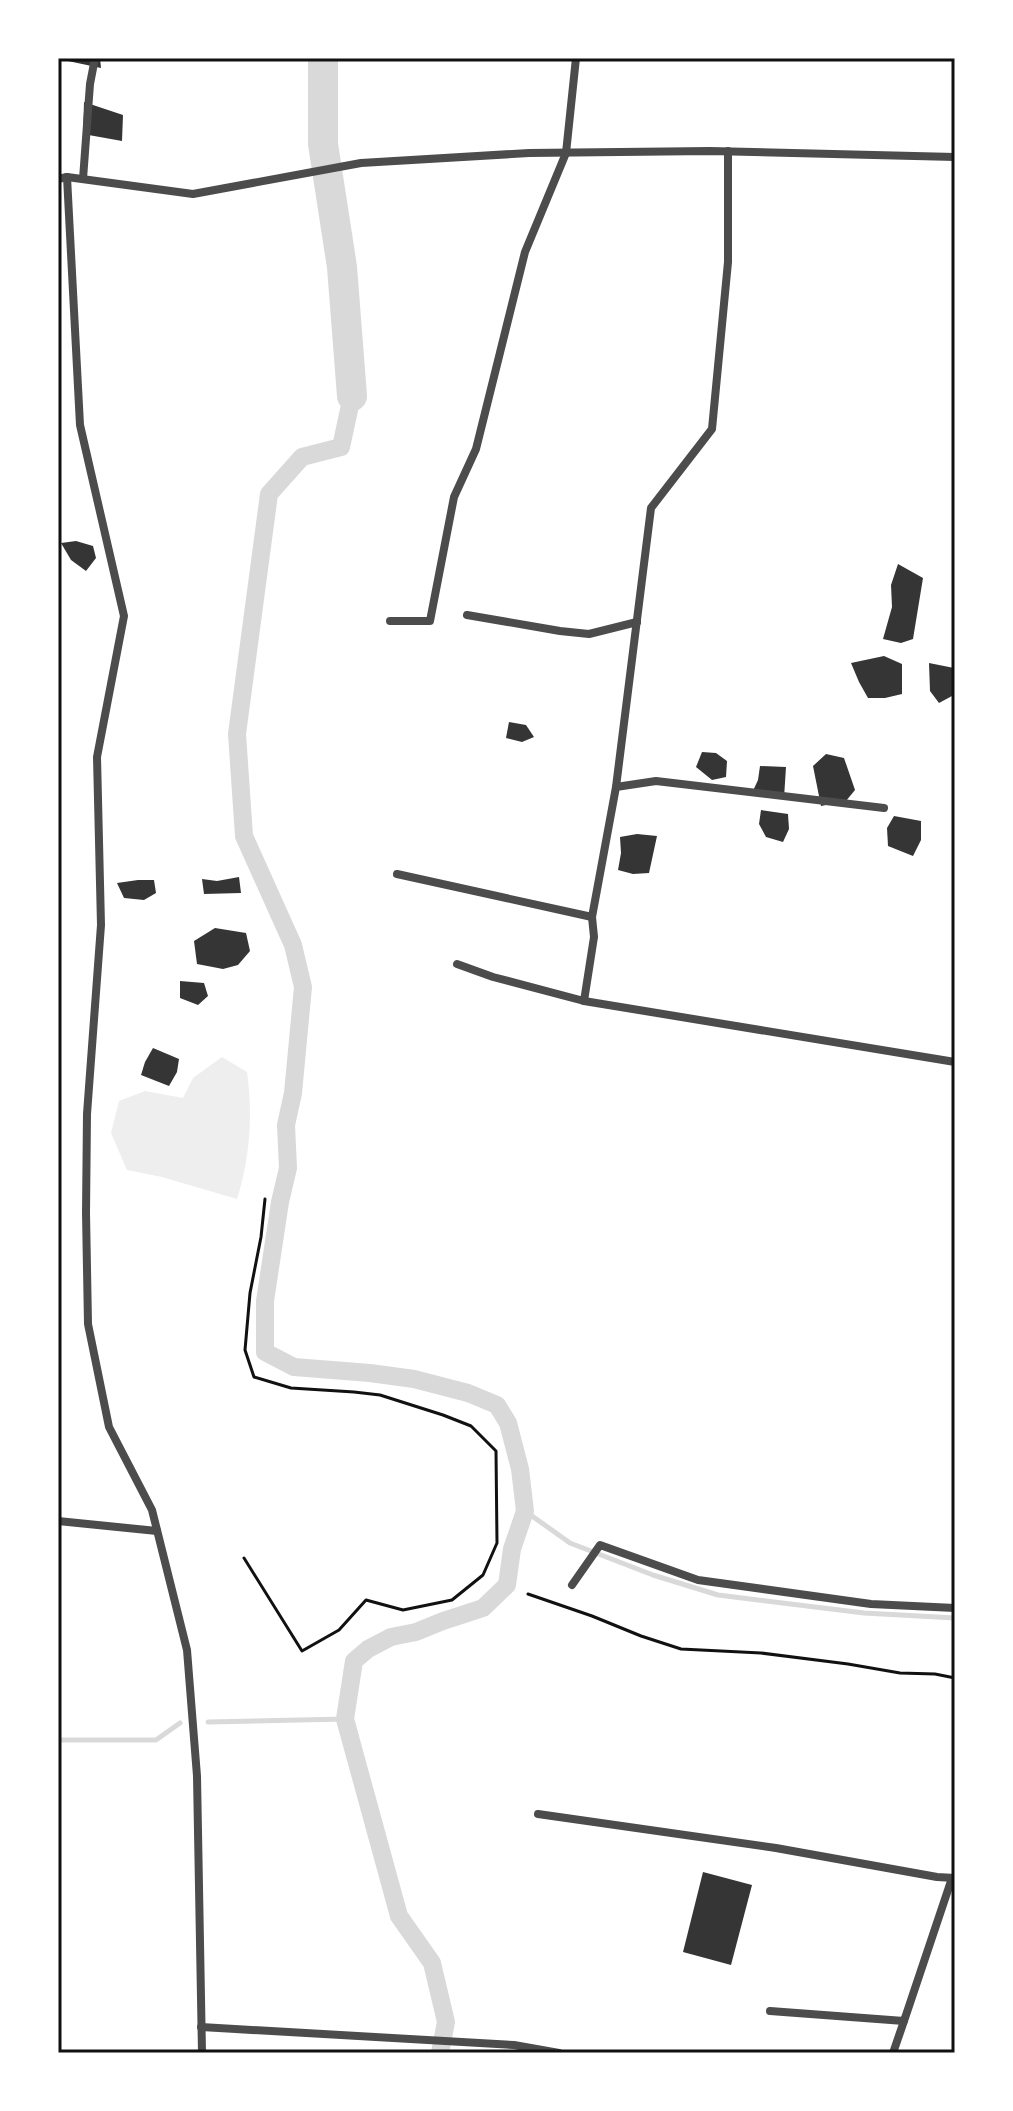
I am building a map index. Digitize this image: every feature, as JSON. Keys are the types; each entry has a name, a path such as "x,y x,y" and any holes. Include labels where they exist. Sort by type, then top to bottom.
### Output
{"street":[{"path":"83,179 90,84 95,58"},
{"path":"390,621 430,621 454,497 476,449 525,252 566,153 576,58"},
{"path":"584,1001 594,937 592,917 616,787 651,508 712,429 728,262 728,151"},
{"path":"202,2053 197,1776 187,1650 152,1510 109,1427 88,1324 87,1114 101,925 97,757 124,616 80,425 62,178 193,194 361,163 566,153 728,151 955,157"},
{"path":"467,615 589,634 637,622"},
{"path":"616,787 656,781 884,808"},
{"path":"397,874 592,917"},
{"path":"457,964 493,977 584,1001 955,1062"},
{"path":"58,1521 157,1531"},
{"path":"572,1585 600,1545 698,1580 871,1604 955,1608"},
{"path":"538,1814 776,1848 954,1878 893,2053"},
{"path":"770,2011 904,2021"},
{"path":"201,2027 514,2045 559,2053"}],"path":[{"path":"244,1558 302,1651 339,1630 366,1600 403,1610 452,1600 483,1575 497,1543 496,1451 471,1426 380,1395 291,1388 254,1377 245,1350 250,1293 265,1199"},
{"path":"528,1594 681,1649 761,1653 955,1678"}],"shaded area":[{"path":"222,1057 247,1072 249,1088 247,1152 237,1199 127,1170 111,1133 119,1101 145,1091 183,1098 193,1078"}],"building":[{"path":"68,58 100,58 101,68 68,61"},
{"path":"84,102 123,115 122,141 83,134"},
{"path":"76,541 93,546 96,558 86,571 71,560 61,543"},
{"path":"898,564 923,578 913,639 901,643 883,639 892,607 891,585"},
{"path":"884,656 902,664 902,694 868,698 851,663"},
{"path":"929,663 955,670 955,691 939,703 930,691"},
{"path":"509,722 526,725 534,737 522,742 506,738"},
{"path":"702,752 716,753 727,761 726,777 712,780 696,767"},
{"path":"826,754 844,758 855,790 846,801 821,806 813,766"},
{"path":"760,766 786,767 784,798 752,793"},
{"path":"761,810 788,814 789,829 783,842 766,837 759,824"},
{"path":"894,816 921,821 921,840 913,856 888,846 887,828"},
{"path":"637,834 657,836 649,873 633,874 618,870 620,837"},
{"path":"239,877 241,893 204,894 202,879 217,881"},
{"path":"154,880 156,893 144,900 124,898 117,883"},
{"path":"215,928 246,933 250,951 238,965 223,969 197,964 194,941"},
{"path":"180,981 204,983 208,996 198,1005 180,998"},
{"path":"153,1048 179,1059 177,1072 169,1086 141,1075"},
{"path":"703,1872 752,1885 731,1965 683,1952"}],"waterway":[{"path":"323,58 323,144 342,267 352,396"},
{"path":"352,396 341,447 302,457 269,494 237,734 244,836 293,945 303,987 293,1093 286,1125 288,1168 265,1301 265,1352 294,1367 414,1379 468,1393 497,1405 508,1423 520,1469 525,1511 512,1549 507,1585 483,1608 416,1632 391,1637 368,1649 354,1661 345,1719 399,1916 432,1963 446,2022 440,2053"},
{"path":"525,1511 570,1543 653,1575 718,1595 864,1613 955,1618"},
{"path":"208,1722 345,1719"},
{"path":"58,1740 156,1740 180,1723"}]}
